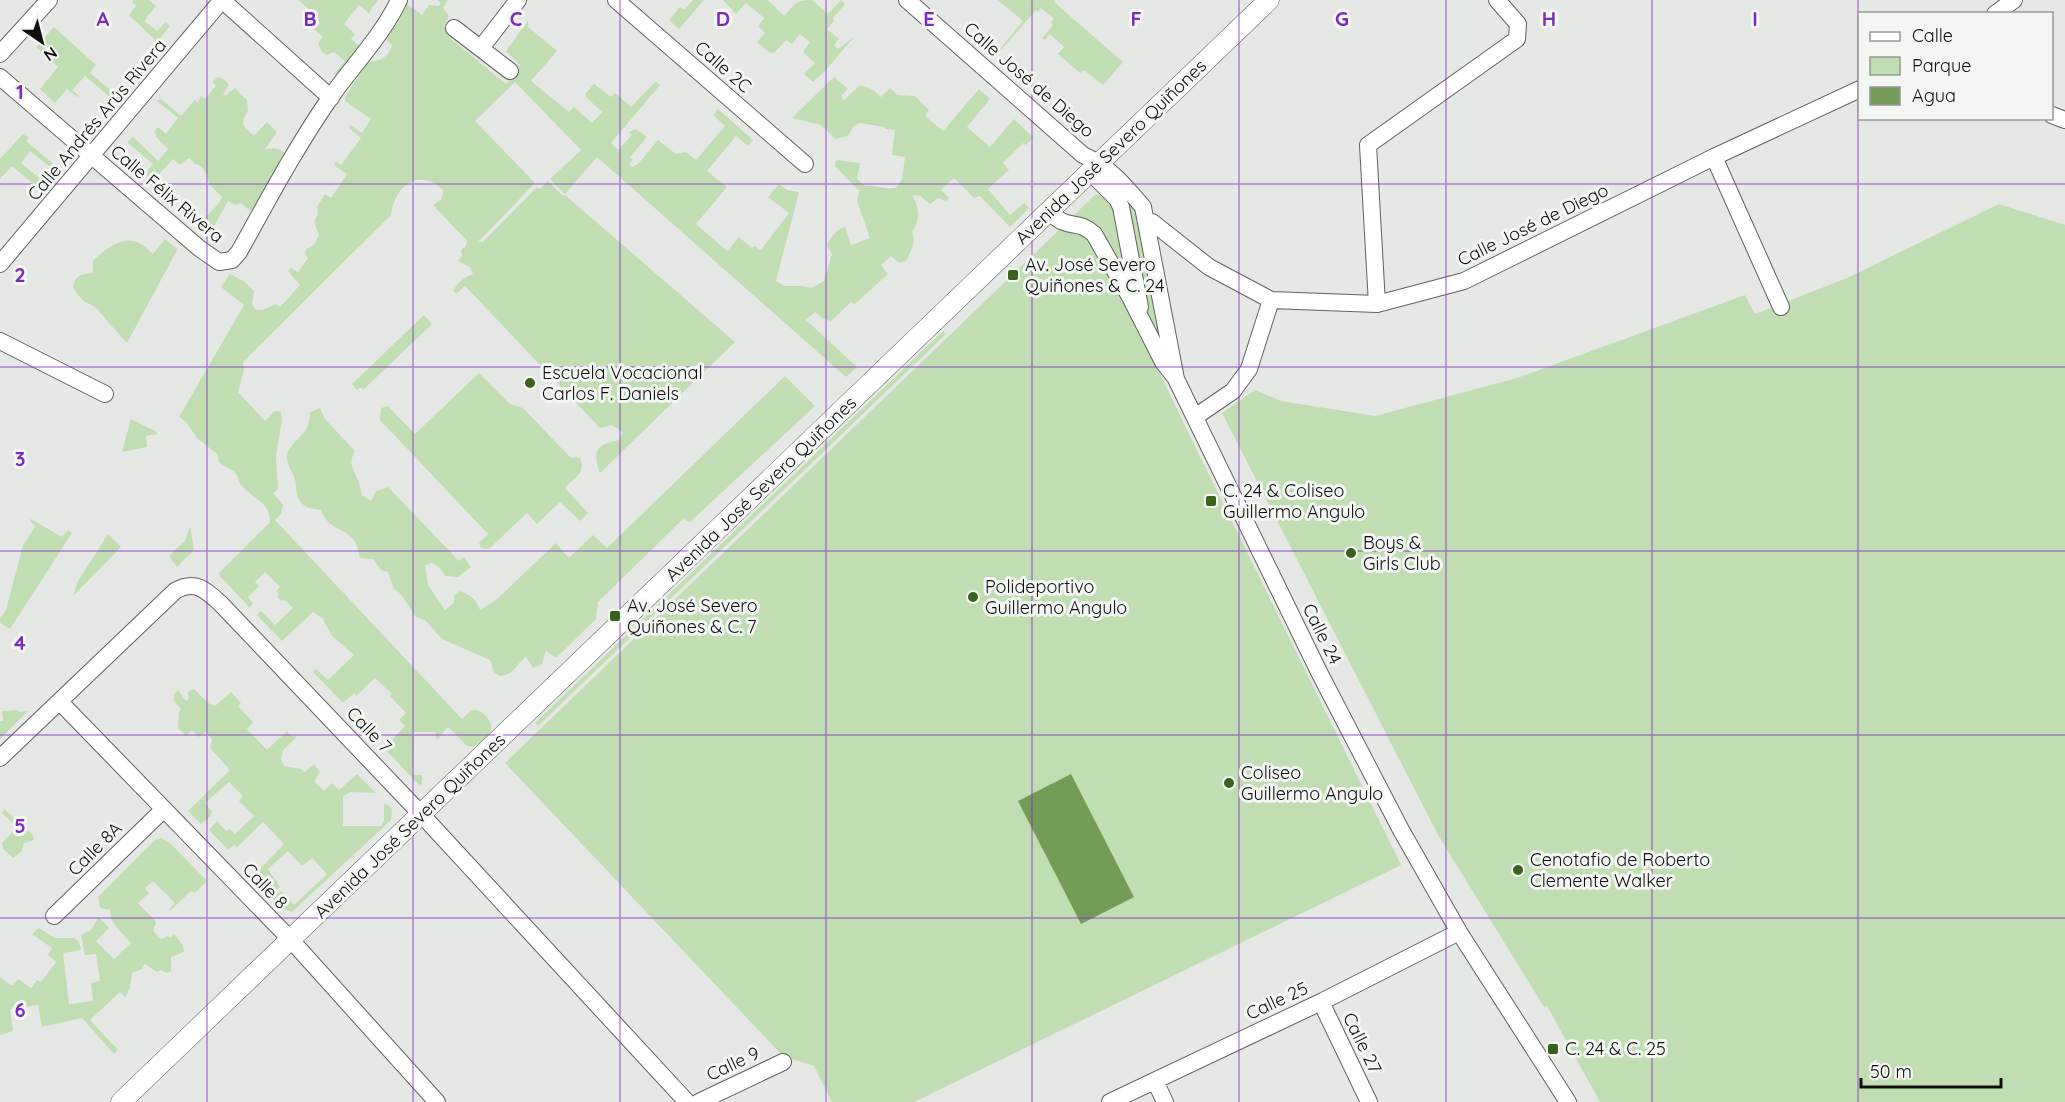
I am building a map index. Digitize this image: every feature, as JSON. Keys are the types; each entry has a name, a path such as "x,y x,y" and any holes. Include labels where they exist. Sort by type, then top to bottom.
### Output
{"street":[{"path":"0,54 49,0"},
{"path":"222,0 331,98 392,16 399,0"},
{"name":"Calle Andrés Arús Rivera","path":"0,264 222,0"},
{"path":"481,48 518,0"},
{"name":"Calle 2C","path":"616,0 805,164"},
{"name":"Calle José de Diego","path":"907,0 1095,167"},
{"name":"Avenida José Severo Quiñones","path":"121,1102 1269,0"},
{"path":"1377,304 1368,145 1517,39 1518,24 1497,0"},
{"path":"1998,12 2014,0"},
{"path":"454,28 510,71"},
{"name":"Calle Félix Rivera","path":"0,77 199,248 219,262 232,260 239,252 296,151 331,98"},
{"name":"Calle José de Diego","path":"1152,222 1209,267 1271,300 1377,304 1464,281 1714,157 1858,90"},
{"path":"1714,157 1781,307"},
{"path":"1095,167 1121,207 1141,318"},
{"name":"Calle 24","path":"1095,167 1130,191 1143,207 1176,379 1319,672 1401,830 1460,932 1568,1102"},
{"path":"1048,212 1063,222 1087,227 1094,234 1163,362 1176,379"},
{"path":"1195,417 1233,391 1249,369 1271,300"},
{"path":"0,340 105,394"},
{"name":"Calle 7","path":"0,758 175,591 184,586 199,587 221,604 421,814 687,1102"},
{"name":"Calle 8","path":"60,702 291,940 437,1102"},
{"name":"Calle 8A","path":"54,916 164,809"},
{"name":"Calle 25","path":"1110,1102 1321,1002 1460,932"},
{"name":"Calle 27","path":"1321,1002 1369,1102"},
{"name":"Calle 9","path":"699,1102 783,1062"},
{"path":"1155,1081 1165,1102"}],"green space":[{"path":"133,0 149,0 156,6 144,21 157,31 166,22 170,26 157,42 129,15 136,6"},
{"path":"298,0 378,0 370,14 359,5 344,24 355,34 351,39 362,48 338,79 334,74 345,61 334,52 327,55 322,52 318,43 323,37 302,19 310,10"},
{"path":"437,0 448,0 443,8 449,16 444,26 449,37 506,84 520,65 506,51 527,22 529,24 527,26 557,51 531,81 569,112 574,107 592,123 602,112 585,94 594,84 611,97 615,93 631,107 656,81 660,85 611,143 618,150 632,135 629,132 636,129 647,137 630,157 633,160 629,164 632,167 638,164 658,140 676,154 686,152 696,160 725,126 713,115 718,109 753,140 748,146 736,136 707,171 727,187 696,224 727,251 739,237 752,248 754,246 761,250 789,213 768,197 779,184 787,190 799,192 776,281 785,286 811,288 824,281 832,254 827,246 831,237 839,230 845,227 851,245 870,238 857,201 859,191 835,166 836,160 860,163 857,179 865,186 893,188 897,187 902,179 905,157 892,155 895,130 859,123 853,127 848,136 835,139 821,125 792,118 834,77 848,89 841,96 844,100 860,85 872,89 881,97 890,88 897,95 915,96 929,110 925,116 943,131 979,89 990,99 967,127 990,147 1014,119 1034,138 1026,145 1023,143 1003,163 1009,170 988,189 1010,215 1024,203 1029,208 1010,227 980,196 974,198 954,178 941,190 949,198 946,201 938,198 930,204 920,196 912,195 917,205 918,218 912,232 913,246 906,261 899,263 891,256 881,265 888,274 855,304 851,302 831,321 815,312 806,320 857,367 846,377 597,157 565,194 550,179 581,150 515,82 475,121 535,183 478,242 483,242 537,187 540,189 548,181 735,342 600,473 596,460 598,450 605,444 619,440 623,432 612,425 600,428 465,286 456,294 453,290 457,285 464,278 473,274 470,267 458,261 467,241 433,205 441,200 443,190 425,180 417,180 403,188 393,205 391,215 243,362 244,371 238,392 265,421 275,411 281,412 276,457 278,489 273,493 283,505 281,514 275,520 462,719 469,712 477,710 489,720 490,733 473,747 467,746 448,727 437,740 435,732 414,732 413,773 422,775 422,785 418,784 384,748 405,726 399,720 406,713 390,696 392,694 375,678 356,696 354,693 343,703 313,672 316,669 328,680 354,655 332,636 323,619 313,612 282,641 257,615 261,611 275,625 293,608 277,596 279,594 276,591 280,587 265,572 255,582 259,586 248,597 253,604 249,607 218,574 270,522 270,516 268,510 241,484 236,474 219,462 217,454 197,438 186,422 179,417 244,305 221,287 230,274 245,282 254,291 252,304 256,310 276,304 280,307 300,285 288,271 291,268 298,272 308,258 305,254 306,249 314,245 319,235 314,222 318,214 317,207 325,194 331,198 347,174 334,165 336,161 341,165 361,138 349,128 350,125 362,133 371,119 345,101 345,97 367,63 389,53 392,45 385,38 407,4 422,15 429,5 439,6 441,3"},
{"path":"693,0 704,0 679,29 669,20 680,7 684,10"},
{"path":"723,0 768,0 784,16 796,3 807,0 812,0 828,14 841,0 845,4 827,29 839,39 834,45 838,49 854,37 813,82 804,74 815,63 803,52 810,42 800,34 792,44 786,40 774,53 769,52 757,42 765,33 758,26 764,18 746,3 736,14"},
{"path":"998,0 1055,0 1054,2 1123,62 1103,85 1084,70 1080,73 1058,54 1064,47 1050,34 1045,40 1042,38 1053,25 1051,23 1054,19 1041,8 1038,12 1036,10 1001,50 1023,21"},
{"path":"54,27 96,65 90,73 115,94 111,98 85,76 72,90 79,96 77,97 67,89 55,103 40,89 58,67 36,47"},
{"path":"218,77 229,84 223,95 235,88 247,100 248,111 243,120 244,126 254,136 267,122 277,132 265,149 281,150 287,158 255,210 249,210 241,203 235,205 228,201 209,235 198,226 222,197 209,184 207,175 201,166 195,164 190,158 180,165 173,159 152,182 144,175 153,164 127,142 133,137 158,161 168,149 154,132 158,127 166,134 178,118 157,101 161,99 181,116 195,100 198,103 201,96 205,99 216,86 212,82"},
{"path":"23,134 29,138 26,141 58,168 54,170 30,151 21,163 44,182 39,189 12,166 0,179 0,159"},
{"path":"1096,194 1104,197 1116,210 1129,280 1099,227 1091,221 1074,215"},
{"path":"1999,204 2065,225 2065,1102 1600,1102 1547,1006 1544,1007 1438,835 1222,413 1255,390 1281,401 1375,416 1517,378 1745,295 1755,314 1847,278"},
{"path":"1131,205 1136,205 1165,346 1151,325 1146,308 1128,209"},
{"name":"Polideportivo Guillermo Angulo","path":"1065,229 1087,234 1116,282 1401,865 914,1102 832,1102 814,1066 783,1056 505,763 1059,230"},
{"path":"165,239 177,249 176,252 127,343 97,309 80,297 73,287 75,280 80,276 93,273 93,261 115,244 135,241 153,254"},
{"path":"424,315 432,324 363,390 361,387 357,390 352,384"},
{"path":"943,331 946,334 538,726 535,723"},
{"path":"479,373 510,404 523,408 570,457 580,458 581,471 565,488 588,513 580,521 560,502 537,524 527,513 489,549 481,548 479,543 488,534 380,420 381,408 388,406 415,434"},
{"path":"785,376 815,406 690,522 683,519 598,602 596,619 556,658 546,651 542,664 533,668 526,657 512,672 499,676 494,672 490,660 442,639 426,621 415,616 401,594 394,589 388,572 381,570 373,559 360,558 357,546 349,535 328,522 321,510 309,508 302,503 297,496 295,479 287,459 291,447 308,426 310,412 320,408 325,419 355,451 352,466 362,495 371,501 376,491 388,487 459,561 464,557 471,567 458,577 445,576 439,567 432,563 425,565 428,585 445,610 454,603 454,596 460,591 473,598 480,610 496,600 556,543 569,558 593,535 607,548"},
{"path":"131,419 157,434 146,436 147,447 122,452"},
{"path":"31,519 62,537 68,530 72,533 10,629 0,623 0,618 6,610 23,545 35,527"},
{"path":"190,526 194,550 177,567 169,556 185,541"},
{"path":"108,534 121,547 73,596 78,581"},
{"path":"194,689 208,703 215,706 231,692 241,703 238,706 253,722 247,729 267,750 287,731 290,735 297,737 283,750 281,759 284,766 305,772 314,764 320,772 314,781 324,791 332,783 339,790 357,774 376,793 351,792 343,796 343,826 381,826 384,821 384,804 392,809 391,820 292,912 284,909 273,898 281,891 294,905 327,874 312,858 302,866 288,851 268,869 280,887 271,896 252,877 284,844 263,822 237,847 234,845 228,850 209,830 217,821 226,831 230,829 235,834 254,816 239,801 243,796 229,782 205,803 212,812 211,816 201,824 188,811 230,770 210,748 212,739 206,732 199,737 192,730 186,736 178,728 181,709 174,702 174,694 178,690 186,701 189,699 188,692"},
{"path":"2,711 28,711 0,739"},
{"path":"4,809 33,835 34,840 24,843 22,851 13,858 3,849 2,843 17,827 2,813"},
{"path":"161,838 170,843 207,881 195,893 191,891 171,910 169,909 175,903 153,881 145,888 149,893 138,903 156,922 153,931 161,939 168,936 170,938 174,934 183,945 184,952 171,957 171,971 167,973 161,970 157,972 145,964 142,969 132,973 130,988 125,997 120,992 90,1020 118,1050 114,1054 82,1018 42,1027 38,1005 10,1009 13,1031 0,1035 0,977 12,986 18,979 31,988 37,980 41,982 56,962 48,955 52,948 32,934 39,928 55,938 74,938 79,942 81,950 63,953 69,1004 93,1001 91,983 100,981 96,954 85,955 81,935 91,930 99,917 109,928 96,941 114,959 131,943 114,924 110,910 100,908 98,897 155,840"}],"water":[{"path":"1071,774 1134,897 1081,924 1018,801"}],"place":[{"name":"Av. José Severo Quiñones & C. 24","path":"1013,275"},
{"name":"Escuela Vocacional Carlos F. Daniels","path":"530,383"},
{"name":"C. 24 & Coliseo Guillermo Angulo","path":"1211,501"},
{"name":"Boys & Girls Club","path":"1351,553"},
{"name":"Polideportivo Guillermo Angulo","path":"973,597"},
{"name":"Av. José Severo Quiñones & C. 7","path":"615,616"},
{"name":"Coliseo Guillermo Angulo","path":"1229,783"},
{"name":"Cenotafio de Roberto Clemente Walker","path":"1518,870"},
{"name":"C. 24 & C. 25","path":"1553,1049"}]}
